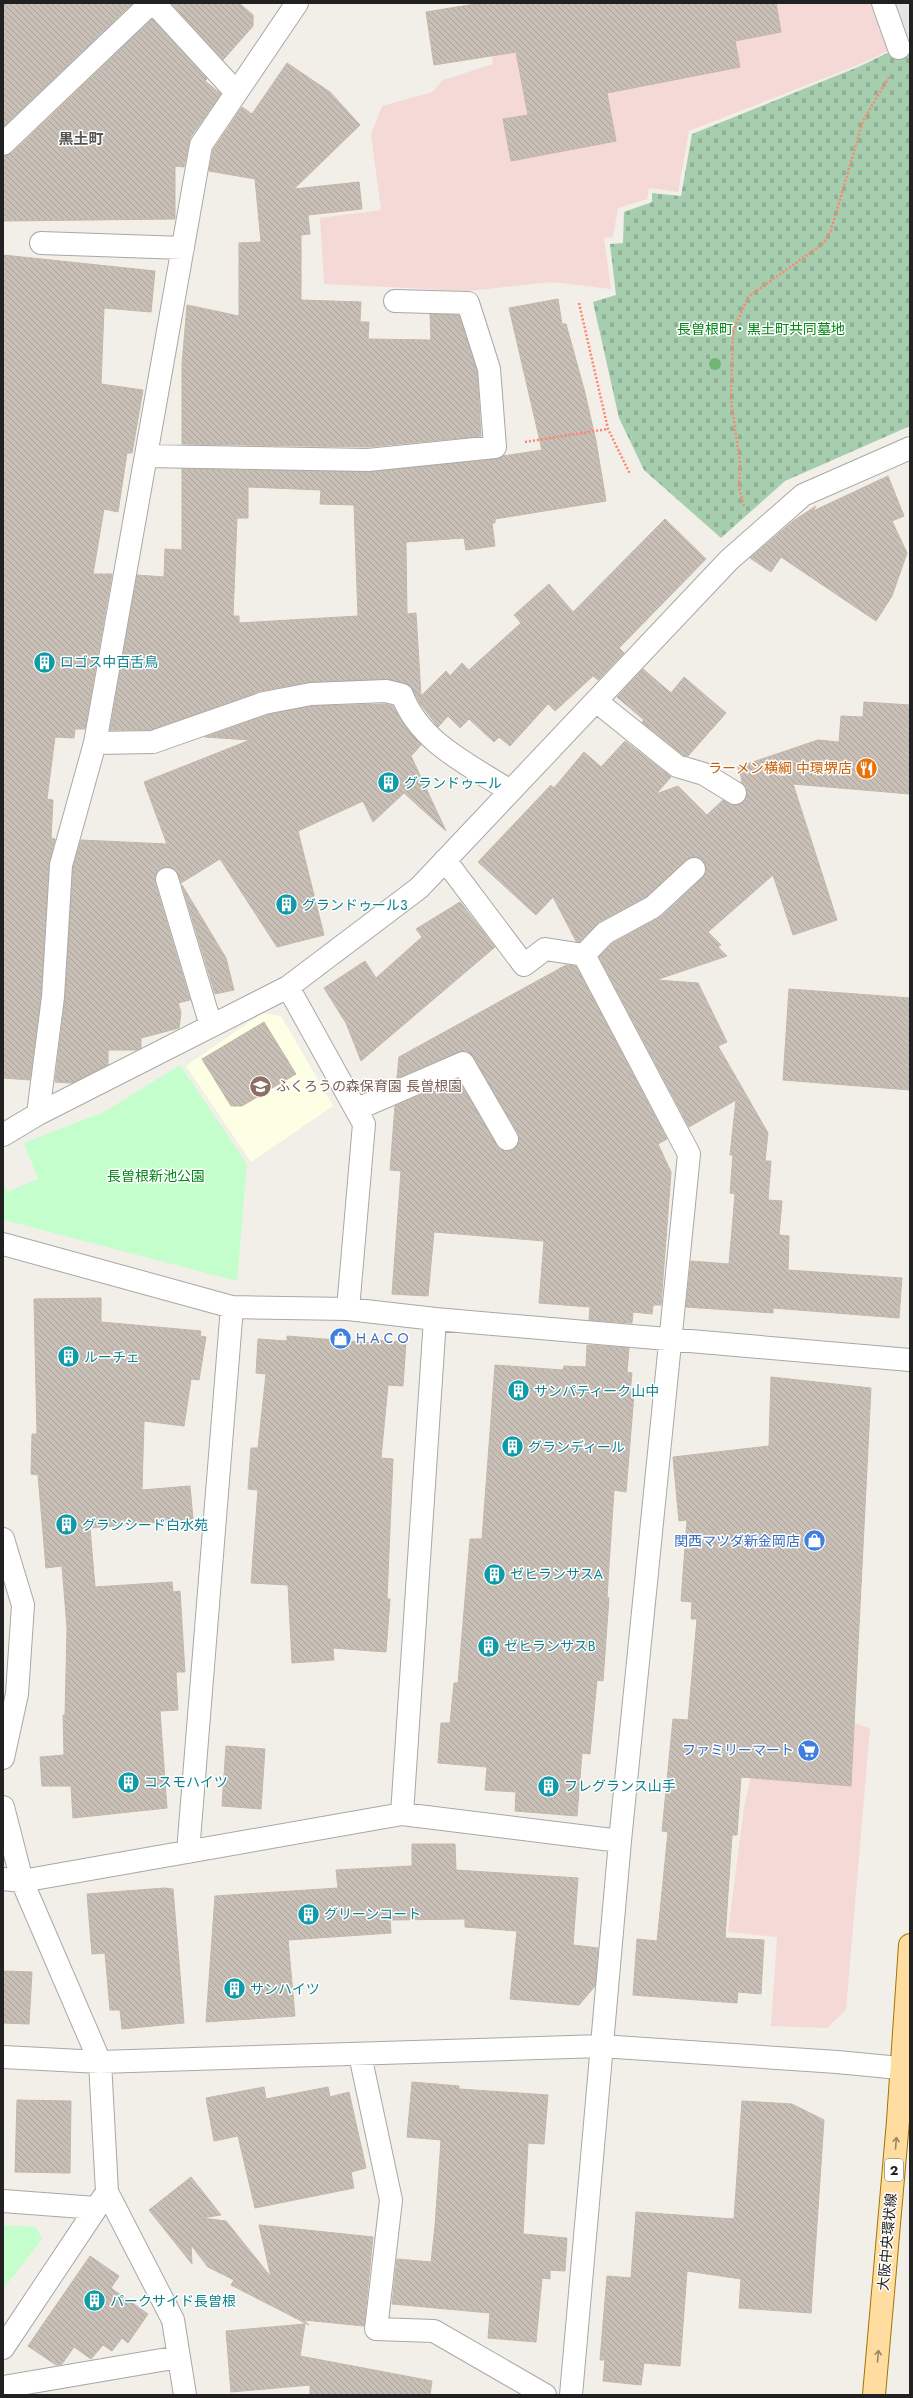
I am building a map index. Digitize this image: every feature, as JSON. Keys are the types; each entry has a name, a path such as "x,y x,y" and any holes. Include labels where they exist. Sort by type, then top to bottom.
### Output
{"main road":[{"name":"大阪中央環状線","path":"874,2395 905,2068 910,1945"}],"street":[{"path":"3,144 152,3 236,92"},
{"path":"38,1114 53,997 61,865 95,743 201,145 297,3"},
{"path":"883,3 899,48"},
{"path":"42,243 183,248"},
{"path":"146,456 368,460 495,447 489,369 468,303 395,301"},
{"path":"3,1134 38,1114 288,987 419,888 729,560 803,496 910,448"},
{"path":"95,743 153,742 264,703 311,694 386,691 402,695 408,712 431,740 510,791"},
{"path":"596,701 677,766 704,774 735,793"},
{"path":"446,860 524,965 545,949 584,955"},
{"path":"584,955 605,933 653,907 694,869"},
{"path":"167,879 211,1026"},
{"path":"572,2395 601,2046 620,1841 669,1339 689,1154 584,955"},
{"path":"288,987 364,1124 348,1309"},
{"path":"356,1109 463,1063 507,1139"},
{"path":"3,1244 232,1307 348,1309 435,1319 910,1360"},
{"path":"188,1852 232,1307"},
{"path":"402,1814 435,1319"},
{"path":"3,1539 23,1605 10,1693 3,1758"},
{"path":"3,1807 12,1880 100,2062 102,2200 173,2320 185,2395"},
{"path":"12,1880 188,1852 402,1814 620,1841"},
{"path":"3,2057 100,2062 360,2055 601,2046 905,2068"},
{"path":"360,2055 391,2200 376,2329 434,2331 545,2395"},
{"path":"3,2201 102,2200"},
{"path":"3,2348 102,2200"},
{"path":"3,2387 179,2356"}],"path":[{"path":"762,532 747,515 739,488 740,464 731,399 733,331 748,297 824,243 830,230 863,121 883,85 904,58 899,48"},
{"path":"579,303 608,429 630,474"},
{"path":"495,447 608,429"}],"shaded area":[{"path":"486,3 870,3 888,51 858,65 689,131 678,192 649,188 647,199 618,208 613,237 604,238 611,289 552,282 468,291 324,284 320,218 381,210 371,134 382,106 432,92 443,80 493,64"},
{"path":"896,3 910,3 910,40 907,36"},
{"name":"ふくろうの森保育園 長曽根園","path":"262,1013 281,1016 333,1106 251,1162 186,1066"},
{"path":"787,1703 870,1728 846,2010 827,2028 771,2026 777,1937 728,1932 744,1807 761,1734"}],"green space":[{"name":"長曽根町・黒土町共同墓地","path":"904,45 910,58 910,426 785,481 721,538 644,470 619,418 593,302 616,295 610,244 623,243 624,212 652,202 652,193 681,196 692,134 858,67"},
{"name":"長曽根新池公園","path":"180,1065 247,1164 237,1281 4,1220 3,1182 7,1192 38,1179 24,1143 104,1112"},
{"path":"3,2225 36,2227 42,2239 3,2289"}],"building":[{"path":"3,3 133,3 3,127"},
{"path":"171,3 239,3 253,15 253,26 223,60"},
{"path":"481,3 776,3 781,32 735,41 740,67 607,93 616,141 511,161 503,119 528,115 516,52 434,65 426,12"},
{"path":"152,19 207,79 205,81 221,94 190,138 184,167 175,166 175,219 3,221 3,156 12,153"},
{"path":"287,63 330,92 360,125 294,189 359,182 362,209 308,215 310,234 301,235 301,300 361,302 360,322 369,322 368,339 431,340 430,314 459,315 477,371 481,436 367,447 182,444 182,364 187,305 239,316 239,243 261,242 255,179 209,171 213,150 242,107 252,114"},
{"path":"3,255 155,271 151,312 104,308 101,384 143,390 132,453 127,453 118,512 104,509 93,574 112,574 85,729 75,729 74,738 55,737 47,799 53,800 51,838 55,839 49,864 41,996 30,1080 3,1078"},
{"path":"558,299 562,324 566,324 584,389 596,441 606,501 495,519 495,523 492,523 495,546 466,550 464,538 406,542 407,614 416,613 421,696 446,671 450,676 462,663 469,670 521,623 514,615 549,584 573,612 665,519 706,559 619,648 624,653 598,680 593,676 555,711 548,704 510,746 499,737 494,742 469,719 460,728 448,716 438,727 421,705 410,686 386,679 309,682 260,691 151,730 110,730 137,575 164,577 165,549 182,550 182,469 369,472 496,459 503,456 542,450 509,308","holes":["248,487 321,490 320,504 354,505 358,616 239,623 239,616 233,616 237,518 248,518"]},
{"path":"888,476 904,516 892,521 907,553 892,596 876,621 781,557 771,572 750,558 793,521 816,506 813,511"},
{"path":"643,669 671,693 684,677 726,713 688,756 683,755 642,722 644,720 617,697"},
{"path":"864,702 910,705 910,794 793,784 837,920 793,935 773,875 708,932 721,945 718,947 727,956 656,980 698,983 727,1042 718,1046 768,1133 765,1161 771,1161 768,1200 782,1201 779,1235 789,1236 788,1270 902,1278 899,1318 773,1308 773,1313 686,1307 691,1261 729,1264 735,1194 730,1193 733,1155 730,1155 736,1100 689,1127 599,957 613,943 662,916 702,878 706,872 706,866 697,857 686,860 646,897 599,922 579,942 576,941 553,897 536,915 478,862 551,785 554,788 584,752 601,767 625,741 671,777 656,794 678,786 707,815 723,800 735,805 745,800 747,793 746,787 741,782 742,780 738,767 818,740 839,742 841,716 863,717"},
{"path":"385,704 393,706 400,719 421,745 411,756 446,831 404,793 373,822 363,801 298,831 324,935 277,947 220,859 181,883 175,870 164,867 158,870 155,876 155,883 190,1000 178,1003 181,1012 179,1028 141,1038 141,1048 136,1050 108,1050 108,1065 72,1083 55,1082 65,998 73,867 81,840 167,844 144,782 250,740 205,737 267,715 312,706"},
{"path":"182,885 226,958 234,990 215,994"},
{"path":"460,902 495,947 361,1061 346,1023 324,988 365,961 376,978 422,937 416,929"},
{"path":"566,965 576,966 667,1139 658,1144 671,1172 661,1305 653,1305 652,1314 633,1312 632,1323 589,1320 590,1307 539,1303 544,1241 434,1232 428,1296 392,1294 401,1171 390,1170 395,1106 458,1079 500,1150 513,1150 519,1139 518,1133 470,1053 458,1052 397,1078 399,1057"},
{"path":"789,989 910,998 910,1090 783,1080"},
{"path":"264,1022 296,1074 242,1106 231,1106 202,1059"},
{"path":"101,1298 101,1322 201,1331 200,1336 206,1337 199,1380 191,1379 184,1426 144,1421 142,1490 190,1486 193,1519 90,1528 95,1587 172,1582 173,1592 180,1591 185,1672 176,1672 178,1710 160,1711 167,1808 73,1818 71,1786 42,1786 40,1757 64,1755 63,1715 65,1715 67,1628 62,1566 46,1568 38,1475 31,1474 32,1434 37,1434 34,1299"},
{"path":"287,1336 374,1343 374,1340 406,1342 403,1386 388,1385 381,1458 393,1459 387,1599 390,1599 386,1652 333,1648 334,1660 292,1663 288,1585 251,1583 258,1490 248,1489 251,1448 258,1448 266,1374 256,1373 258,1339 287,1341"},
{"path":"587,1345 629,1348 627,1372 632,1373 630,1394 634,1394 626,1492 614,1490 607,1597 609,1598 603,1681 597,1680 590,1754 582,1753 577,1816 515,1811 516,1792 485,1790 487,1767 438,1763 441,1723 450,1723 454,1683 458,1683 470,1539 482,1539 495,1365 563,1370 564,1366 586,1367"},
{"path":"771,1377 871,1388 851,1786 741,1777 737,1835 732,1835 725,1938 764,1940 761,1994 738,1992 737,2003 633,1995 637,1939 657,1941 668,1832 662,1831 673,1719 688,1720 697,1619 691,1619 692,1602 681,1601 687,1520 679,1521 673,1457 769,1446"},
{"path":"226,1746 265,1749 261,1809 222,1806"},
{"path":"412,1844 455,1844 456,1870 578,1878 573,1945 598,1948 595,1986 579,2005 510,1999 517,1931 465,1927 465,1919 390,1920 391,1933 288,1940 295,2016 206,2022 215,1896 338,1888 336,1870 412,1866"},
{"path":"164,1888 173,1889 184,2023 122,2029 120,2010 110,2010 105,1953 92,1954 87,1894"},
{"path":"3,1971 32,1972 29,2024 3,2023"},
{"path":"412,2082 459,2086 459,2089 548,2095 544,2144 528,2143 523,2234 567,2238 565,2271 550,2270 550,2279 542,2278 536,2342 488,2338 490,2313 392,2304 397,2259 431,2262 435,2226 441,2140 407,2137"},
{"path":"264,2087 266,2099 328,2087 330,2097 349,2092 366,2168 351,2172 354,2188 255,2208 238,2136 214,2141 206,2098"},
{"path":"17,2100 71,2101 70,2173 15,2172"},
{"path":"742,2101 792,2104 824,2120 811,2313 739,2308 741,2279 687,2271 680,2366 644,2363 641,2385 603,2381 605,2360 600,2360 607,2276 631,2278 636,2212 734,2219"},
{"path":"191,2177 221,2215 201,2218 226,2221 271,2277 259,2225 373,2237 364,2326 304,2320 309,2325 231,2285 234,2280 208,2267 191,2245 192,2264 149,2210"},
{"name":"パークサイド長曽根","path":"90,2256 119,2276 111,2288 148,2314 128,2343 122,2338 112,2351 103,2345 91,2359 74,2347 62,2364 56,2365 28,2346"},
{"path":"305,2324 300,2356 432,2381 430,2395 310,2395 310,2385 231,2392 226,2331"}],"place":[{"name":"ロゴス中百舌鳥","path":"45,662"},
{"name":"ラーメン横綱 中環堺店","path":"867,768"},
{"name":"グランドゥール","path":"389,783"},
{"name":"グランドゥール3","path":"287,905"},
{"name":"ふくろうの森保育園 長曽根園","path":"260,1086"},
{"name":"H A C O","path":"340,1338"},
{"name":"ルーチェ","path":"69,1357"},
{"name":"サンパティーク山中","path":"518,1391"},
{"name":"グランディール","path":"513,1447"},
{"name":"グランシード白水苑","path":"66,1525"},
{"name":"関西マツダ新金岡店","path":"815,1541"},
{"name":"ゼヒランサスA","path":"495,1574"},
{"name":"ゼヒランサスB","path":"489,1646"},
{"name":"ファミリーマート","path":"809,1750"},
{"name":"コスモハイツ","path":"129,1782"},
{"name":"フレグランス山手","path":"548,1786"},
{"name":"グリーンコート","path":"309,1914"},
{"name":"サンハイツ","path":"235,1989"},
{"name":"パークサイド長曽根","path":"94,2301"}],"district":[{"name":"黒土町","path":"81,139"}]}
